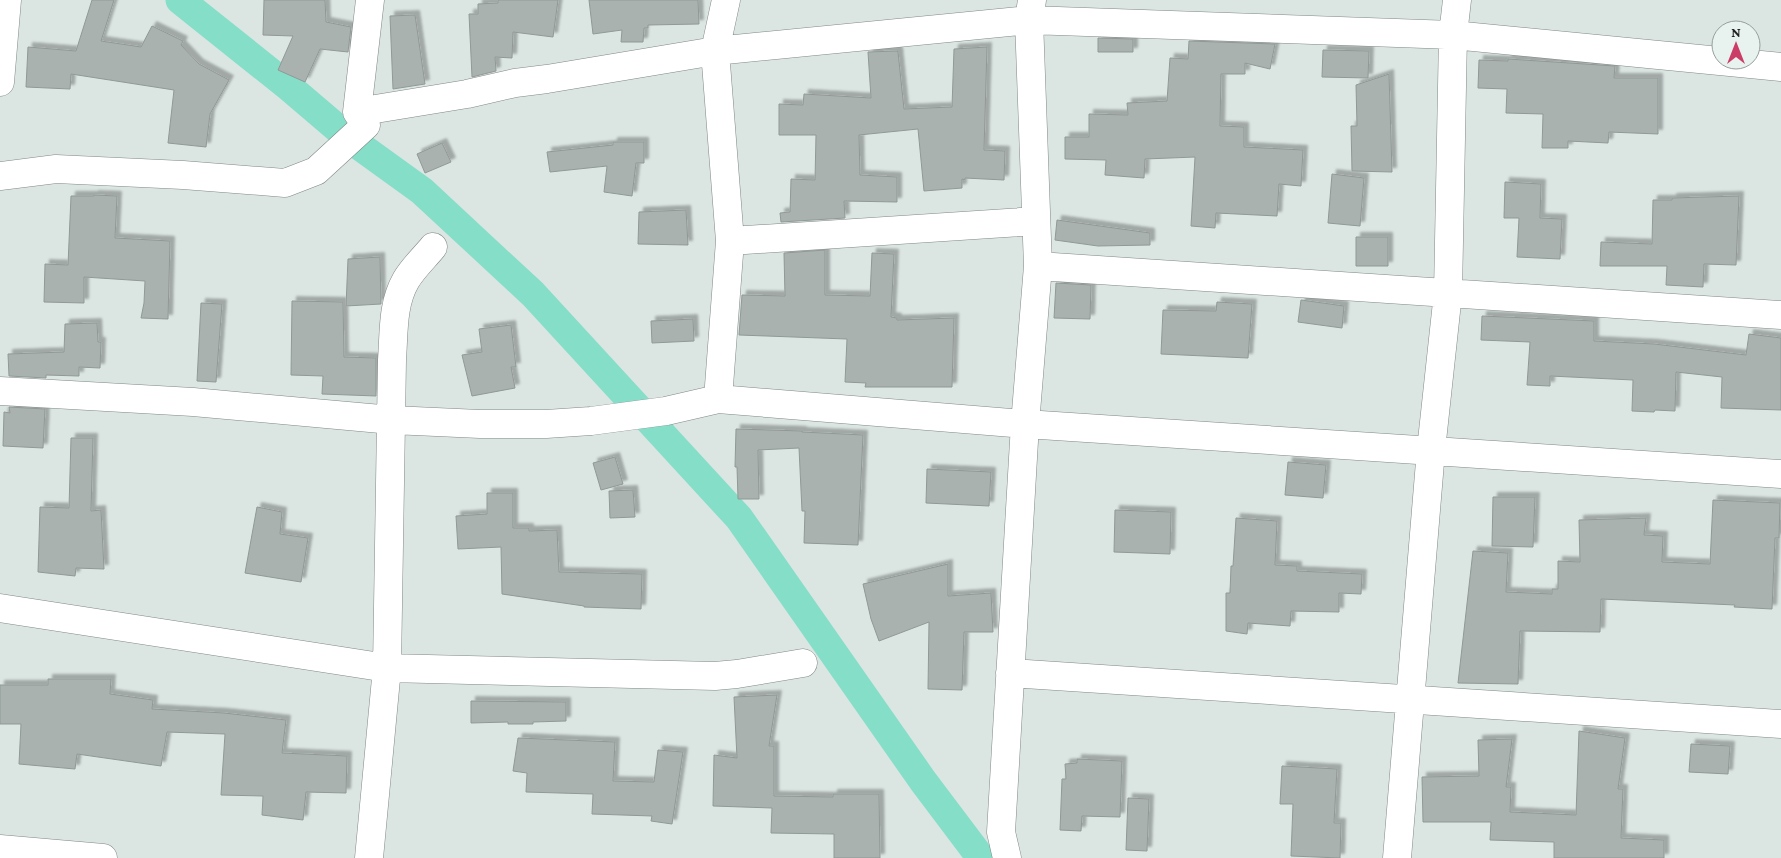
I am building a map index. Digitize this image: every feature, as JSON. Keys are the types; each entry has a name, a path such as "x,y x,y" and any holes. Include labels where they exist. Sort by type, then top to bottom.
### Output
{"street":[{"path":"0,82 7,0"},
{"path":"0,176 56,169 183,175 285,183 316,171 366,125 356,112 370,0"},
{"path":"718,399 730,241 714,51 726,0"},
{"path":"1397,858 1431,450 1448,293 1452,35 1458,0"},
{"path":"356,112 467,94 515,83 547,80 714,51 1030,10 1452,35 1781,67"},
{"path":"1007,858 1001,832 1025,424 1038,266 1030,10"},
{"path":"730,241 1036,221"},
{"path":"369,858 387,668 392,360 397,300 406,279 433,247"},
{"path":"1038,266 1781,316"},
{"path":"0,392 194,402 392,420 480,424 546,424 591,421 666,412 718,399 1025,424 1781,474"},
{"path":"0,608 387,668 715,676 803,663"},
{"path":"1010,673 1781,724"},
{"path":"0,849 103,858"}],"building":[{"path":"92,0 114,0 101,41 141,47 152,26 183,41 181,45 199,64 229,80 210,114 206,147 168,143 174,90 71,74 70,89 26,87 28,47 76,51"},
{"path":"264,0 325,0 326,22 351,27 348,52 320,49 305,82 278,70 293,36 263,35"},
{"path":"498,0 558,0 553,37 513,32 512,58 495,57 496,71 472,77 469,14 478,14 478,4 498,3"},
{"path":"589,0 698,0 699,24 648,25 648,28 644,28 643,42 621,42 622,30 593,34"},
{"path":"415,15 425,84 393,89 390,16"},
{"path":"1098,38 1133,39 1133,52 1098,52"},
{"path":"1189,41 1275,44 1270,69 1245,63 1245,74 1221,74 1220,126 1244,127 1244,147 1303,150 1301,186 1279,184 1277,216 1216,213 1215,228 1191,226 1195,157 1145,159 1144,178 1105,175 1106,160 1065,159 1065,137 1089,137 1089,114 1128,115 1127,103 1167,101 1170,58 1188,59"},
{"path":"987,47 984,150 1005,151 1004,180 965,178 965,180 962,179 962,188 924,191 918,129 859,135 860,175 897,177 897,202 844,201 845,218 781,222 780,213 790,212 791,179 815,180 816,135 779,135 779,104 803,105 804,94 871,98 868,52 897,51 904,109 952,107 954,49"},
{"path":"1323,50 1369,51 1368,78 1322,77"},
{"path":"1508,59 1615,66 1614,78 1658,78 1658,134 1609,132 1608,143 1568,141 1568,148 1542,148 1543,114 1506,113 1507,89 1478,88 1479,60 1508,61"},
{"path":"1389,74 1392,172 1352,171 1351,126 1357,126 1356,85"},
{"path":"613,142 644,142 644,163 636,163 632,196 604,192 607,166 550,172 547,152 613,145"},
{"path":"442,143 451,162 425,173 417,154"},
{"path":"1332,174 1364,178 1360,226 1328,223"},
{"path":"1505,182 1541,184 1540,218 1562,219 1560,259 1517,257 1519,218 1504,218"},
{"path":"71,196 117,196 115,238 170,241 168,319 141,318 145,281 84,277 84,303 44,302 45,264 68,265"},
{"path":"1739,196 1736,265 1704,264 1703,287 1666,285 1667,266 1600,266 1601,242 1652,244 1653,200"},
{"path":"686,210 688,245 638,244 639,212"},
{"path":"1057,220 1150,233 1150,245 1098,246 1055,240"},
{"path":"1356,237 1388,237 1388,266 1356,266"},
{"path":"825,250 825,295 870,296 872,253 894,254 891,317 897,318 897,320 954,318 952,387 865,387 866,383 845,382 847,339 739,335 742,295 785,296 784,253"},
{"path":"380,257 381,304 346,306 348,259"},
{"path":"1056,283 1091,285 1090,319 1054,318"},
{"path":"1301,300 1344,306 1342,328 1298,322"},
{"path":"292,301 343,302 344,357 376,358 376,396 322,394 323,376 291,375"},
{"path":"1217,302 1252,304 1248,358 1161,354 1163,310 1216,311"},
{"path":"201,303 222,304 216,382 197,381"},
{"path":"1482,316 1594,321 1594,341 1654,344 1746,355 1749,334 1781,338 1781,410 1721,408 1722,377 1676,372 1675,411 1632,411 1633,380 1550,376 1550,386 1527,385 1530,342 1481,340"},
{"path":"693,319 694,341 652,343 651,321"},
{"path":"97,323 98,342 101,342 100,368 79,367 79,376 46,375 46,378 9,376 8,354 64,352 65,324"},
{"path":"511,325 516,367 511,367 515,388 472,396 462,355 482,352 479,329"},
{"path":"9,407 45,409 43,448 3,446 4,412 10,413"},
{"path":"736,429 863,435 858,545 804,543 805,511 802,511 799,448 758,450 759,499 738,499 737,467 735,467"},
{"path":"71,438 93,438 91,511 101,510 104,569 76,568 75,576 38,572 40,507 69,508"},
{"path":"615,457 623,484 601,490 593,463"},
{"path":"1288,462 1326,465 1323,498 1285,495"},
{"path":"927,469 991,472 989,506 926,503"},
{"path":"633,490 635,517 610,518 609,491"},
{"path":"487,493 513,493 513,528 529,528 529,531 557,530 559,572 642,574 641,609 584,607 502,594 501,547 458,549 456,516 487,514"},
{"path":"1493,497 1535,497 1533,547 1492,546"},
{"path":"1713,500 1780,503 1779,538 1775,538 1772,609 1734,607 1735,605 1601,599 1600,632 1520,631 1518,684 1458,683 1473,551 1508,553 1506,592 1552,594 1552,589 1558,589 1558,561 1580,562 1579,520 1646,518 1644,535 1663,536 1662,562 1710,564"},
{"path":"257,507 282,512 280,534 308,538 301,582 245,573"},
{"path":"1115,510 1171,512 1170,554 1114,552"},
{"path":"1236,518 1277,521 1275,565 1297,566 1297,571 1362,574 1361,594 1339,593 1339,612 1291,611 1290,626 1248,623 1247,634 1226,631 1226,593 1230,593"},
{"path":"948,564 948,596 991,593 993,632 964,632 962,690 928,689 929,622 879,641 871,619 863,584"},
{"path":"48,679 111,679 110,694 153,700 152,709 224,713 286,720 282,753 347,756 346,793 306,792 303,820 262,815 263,796 221,795 225,734 167,732 161,766 77,754 75,769 19,764 21,724 0,724 0,685 48,685"},
{"path":"777,695 769,746 774,746 774,796 833,797 833,794 879,794 880,858 834,858 834,834 771,833 772,808 713,806 714,755 737,758 734,697"},
{"path":"471,701 566,702 566,721 533,722 533,724 508,724 508,722 471,723"},
{"path":"1579,731 1625,738 1618,789 1623,789 1621,838 1664,840 1664,858 1554,858 1554,842 1490,840 1491,822 1423,822 1422,777 1479,776 1478,740 1512,739 1506,787 1511,787 1510,812 1576,815"},
{"path":"518,738 615,742 613,781 654,782 658,750 683,752 672,824 651,821 652,816 592,814 593,794 526,792 527,773 513,771"},
{"path":"1691,744 1730,746 1728,774 1689,772"},
{"path":"1077,759 1122,761 1120,817 1082,816 1081,831 1060,830 1062,779 1066,779 1065,764 1077,763"},
{"path":"1282,766 1337,769 1334,823 1341,823 1340,858 1291,856 1293,804 1280,804"},
{"path":"1128,798 1149,799 1147,851 1126,850"}],"waterway":[{"path":"180,0 289,87 350,139 422,191 533,294 739,518 923,781 981,858"}]}
